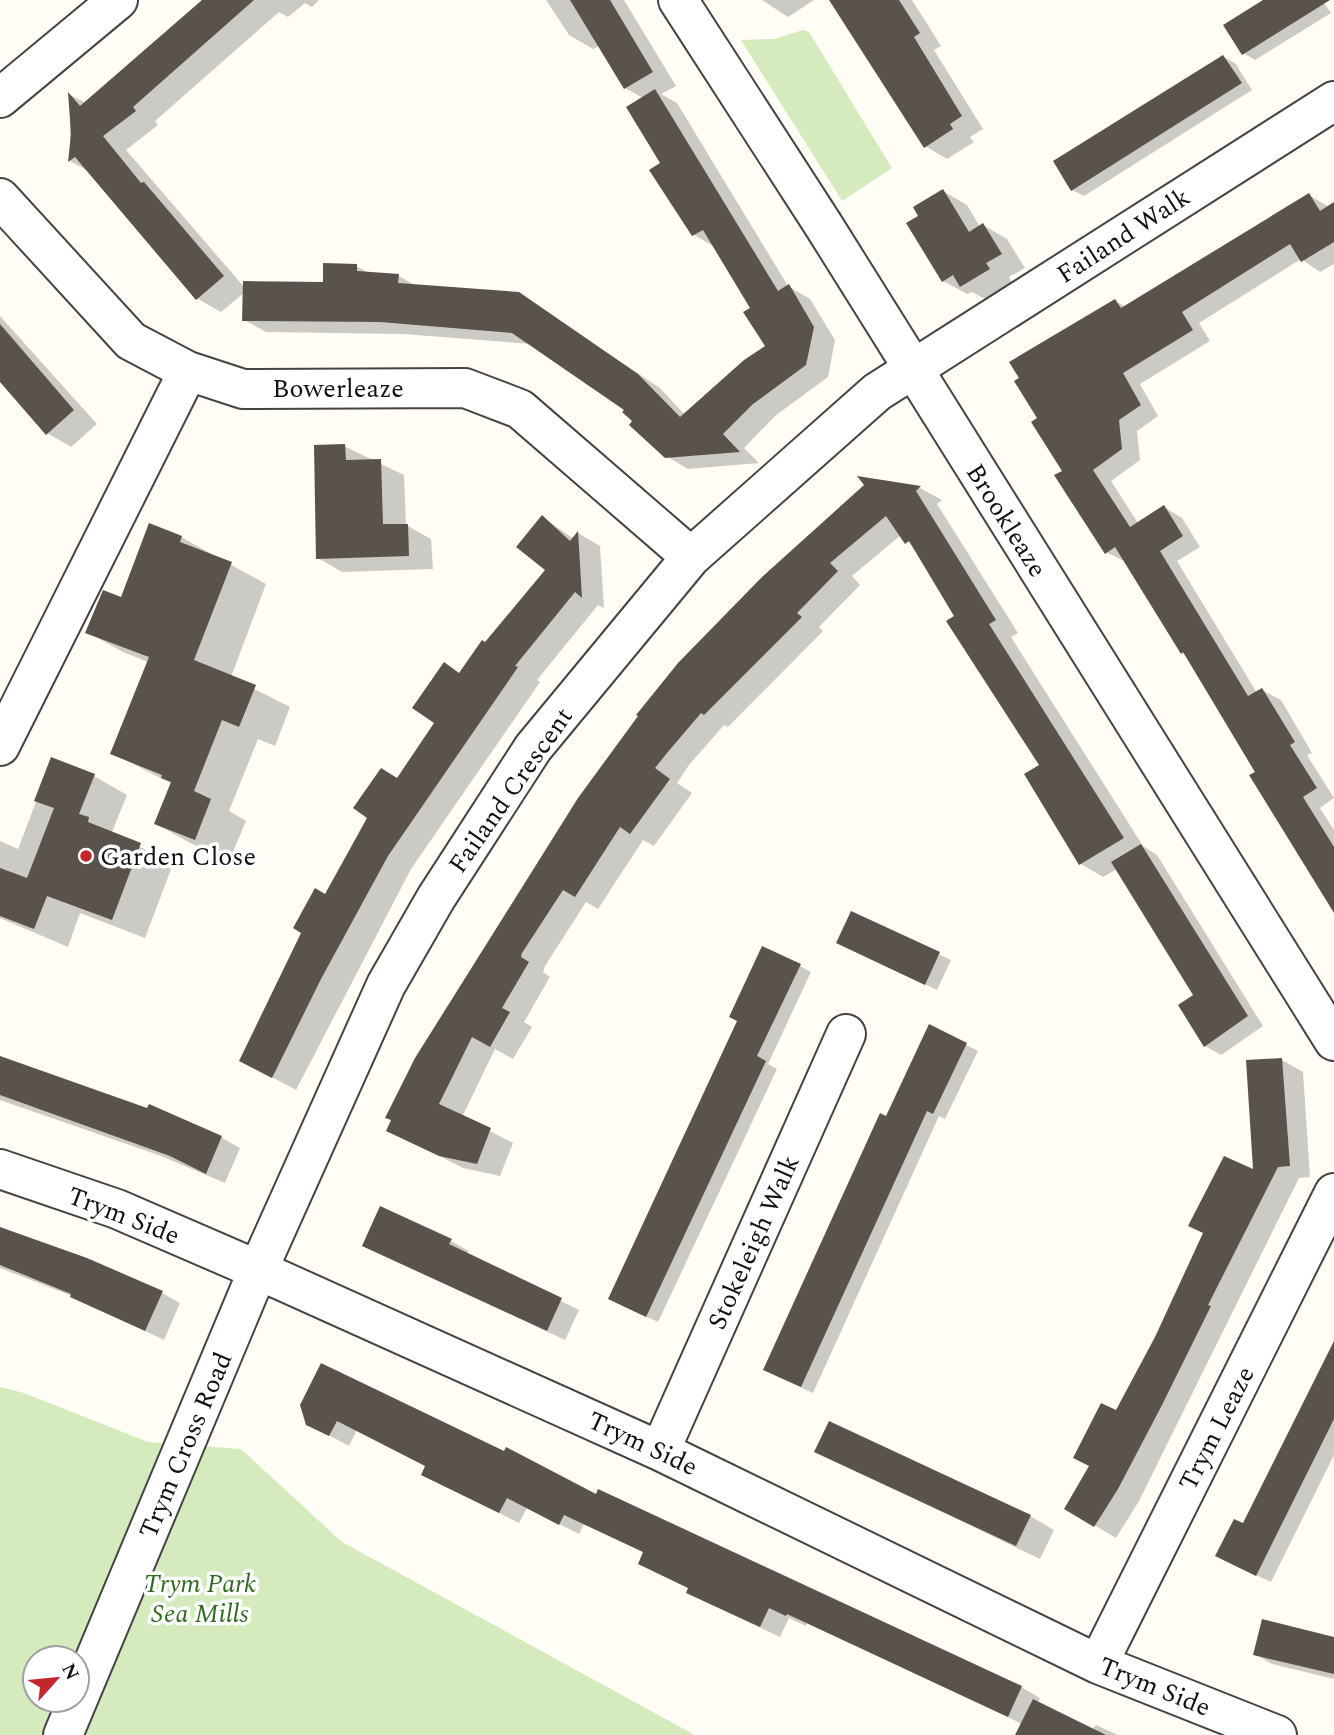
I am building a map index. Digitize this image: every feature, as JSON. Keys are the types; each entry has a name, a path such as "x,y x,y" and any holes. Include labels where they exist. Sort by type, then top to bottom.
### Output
{"street":[{"path":"0,98 118,0"},
{"name":"Brookleaze","path":"678,0 1334,1041"},
{"name":"Failand Walk","path":"912,370 1334,101"},
{"name":"Bowerleaze","path":"0,198 131,341 188,371 243,389 465,388 520,408 691,557"},
{"name":"Failand Crescent","path":"258,1270 386,985 436,898 533,748 691,557 877,392 912,370"},
{"path":"0,746 188,371"},
{"name":"Stokeleigh Walk","path":"660,1451 846,1034"},
{"name":"Trym Side","path":"0,1169 117,1209 258,1270 660,1451 1098,1664 1278,1735"},
{"name":"Trym Leaze","path":"1098,1664 1334,1193"},
{"name":"Trym Cross Road","path":"63,1735 258,1270"}],"green space":[{"path":"803,30 809,32 892,168 842,201 741,40 774,39"},
{"name":"Trym Park Sea Mills","path":"0,1387 24,1393 148,1442 241,1449 342,1542 695,1735 0,1735"}],"building":[{"path":"202,0 254,0 133,107 136,111 103,136 224,276 196,300 75,157 68,162 71,134 68,92 80,106"},
{"path":"570,0 610,0 653,72 624,89"},
{"path":"829,0 899,0 920,33 914,37 962,116 950,124 953,129 924,148"},
{"path":"1263,0 1330,0 1242,55 1223,25"},
{"path":"1223,55 1242,83 1071,191 1053,161"},
{"path":"655,89 778,291 789,284 814,327 806,365 753,404 723,434 740,452 665,458 629,425 632,421 622,412 624,410 512,333 380,322 242,321 243,281 323,282 323,263 357,264 357,271 399,274 398,283 519,292 638,374 680,417 744,360 765,346 743,312 750,308 703,230 692,236 649,170 660,163 626,107"},
{"path":"943,189 969,232 983,223 1002,254 986,263 990,269 960,287 953,275 942,282 906,223 918,216 913,207"},
{"path":"1309,193 1320,211 1334,202 1334,242 1301,262 1290,244 1182,312 1193,330 1123,373 1141,405 1119,420 1122,449 1093,470 1130,527 1164,505 1183,536 1160,551 1248,696 1262,688 1295,742 1290,745 1317,788 1303,797 1334,847 1334,913 1249,775 1255,772 1183,652 1181,654 1115,547 1105,554 1054,475 1062,471 1031,422 1037,418 1014,381 1019,378 1009,362 1115,299 1121,308"},
{"path":"0,324 74,410 46,435 0,382"},
{"path":"345,444 346,460 381,459 383,524 408,524 409,556 316,559 314,445"},
{"path":"857,476 921,486 916,491 996,620 989,624 1124,838 1079,865 1024,774 1039,765 946,621 954,616 909,541 905,544 886,516 830,563 838,571 797,613 802,617 704,715 701,713 667,753 655,768 670,779 630,834 620,827 575,897 563,890 522,953 521,957 529,962 502,1008 510,1012 490,1047 472,1037 439,1104 491,1128 477,1164 439,1156 386,1131 391,1120 385,1118 415,1058 578,798 638,716 636,715 678,663 761,578 864,485"},
{"path":"542,515 570,541 578,531 582,598 575,592 515,666 518,667 388,856 321,979 272,1078 239,1061 301,933 293,928 315,888 325,894 367,818 353,808 381,768 397,778 434,723 412,708 444,662 459,673 482,640 485,642 545,570 516,547"},
{"path":"149,523 182,536 180,542 232,562 194,660 256,685 239,727 222,720 194,791 211,799 195,840 154,824 171,782 161,778 162,775 110,754 149,657 85,633 103,590 121,597"},
{"name":"Garden Close","path":"51,757 95,774 79,814 89,817 88,822 141,843 112,920 47,896 34,929 0,916 0,868 27,878 54,808 34,801"},
{"path":"1141,844 1248,1016 1204,1047 1178,1005 1193,995 1111,862"},
{"path":"851,911 940,952 925,985 836,943"},
{"path":"762,946 801,964 757,1056 766,1061 646,1317 608,1299 737,1021 729,1017"},
{"path":"929,1024 967,1043 933,1114 927,1111 801,1387 763,1370 880,1113 886,1116"},
{"path":"0,1056 147,1108 149,1104 222,1136 206,1174 170,1156 0,1095"},
{"path":"1282,1058 1290,1166 1278,1167 1208,1305 1211,1306 1162,1405 1118,1489 1094,1527 1064,1509 1089,1466 1073,1458 1101,1403 1116,1410 1155,1337 1203,1233 1188,1226 1224,1156 1253,1169 1246,1060"},
{"path":"380,1206 452,1239 449,1244 562,1298 547,1331 362,1246"},
{"path":"0,1227 87,1258 163,1291 145,1331 70,1297 71,1294 0,1265"},
{"path":"1334,1341 1334,1419 1256,1576 1215,1556 1234,1519 1243,1523"},
{"path":"321,1363 504,1451 506,1447 596,1494 598,1489 1022,1686 1008,1717 787,1614 786,1616 769,1608 760,1627 686,1593 688,1588 638,1564 643,1552 564,1515 559,1525 507,1498 499,1513 421,1475 425,1466 337,1421 329,1436 306,1425 300,1405"},
{"path":"829,1421 1031,1515 1016,1546 814,1452"},
{"path":"1262,1619 1334,1637 1334,1674 1253,1655"},
{"path":"1033,1699 1106,1735 1015,1735"}],"place":[{"name":"Garden Close","path":"86,856"}]}
